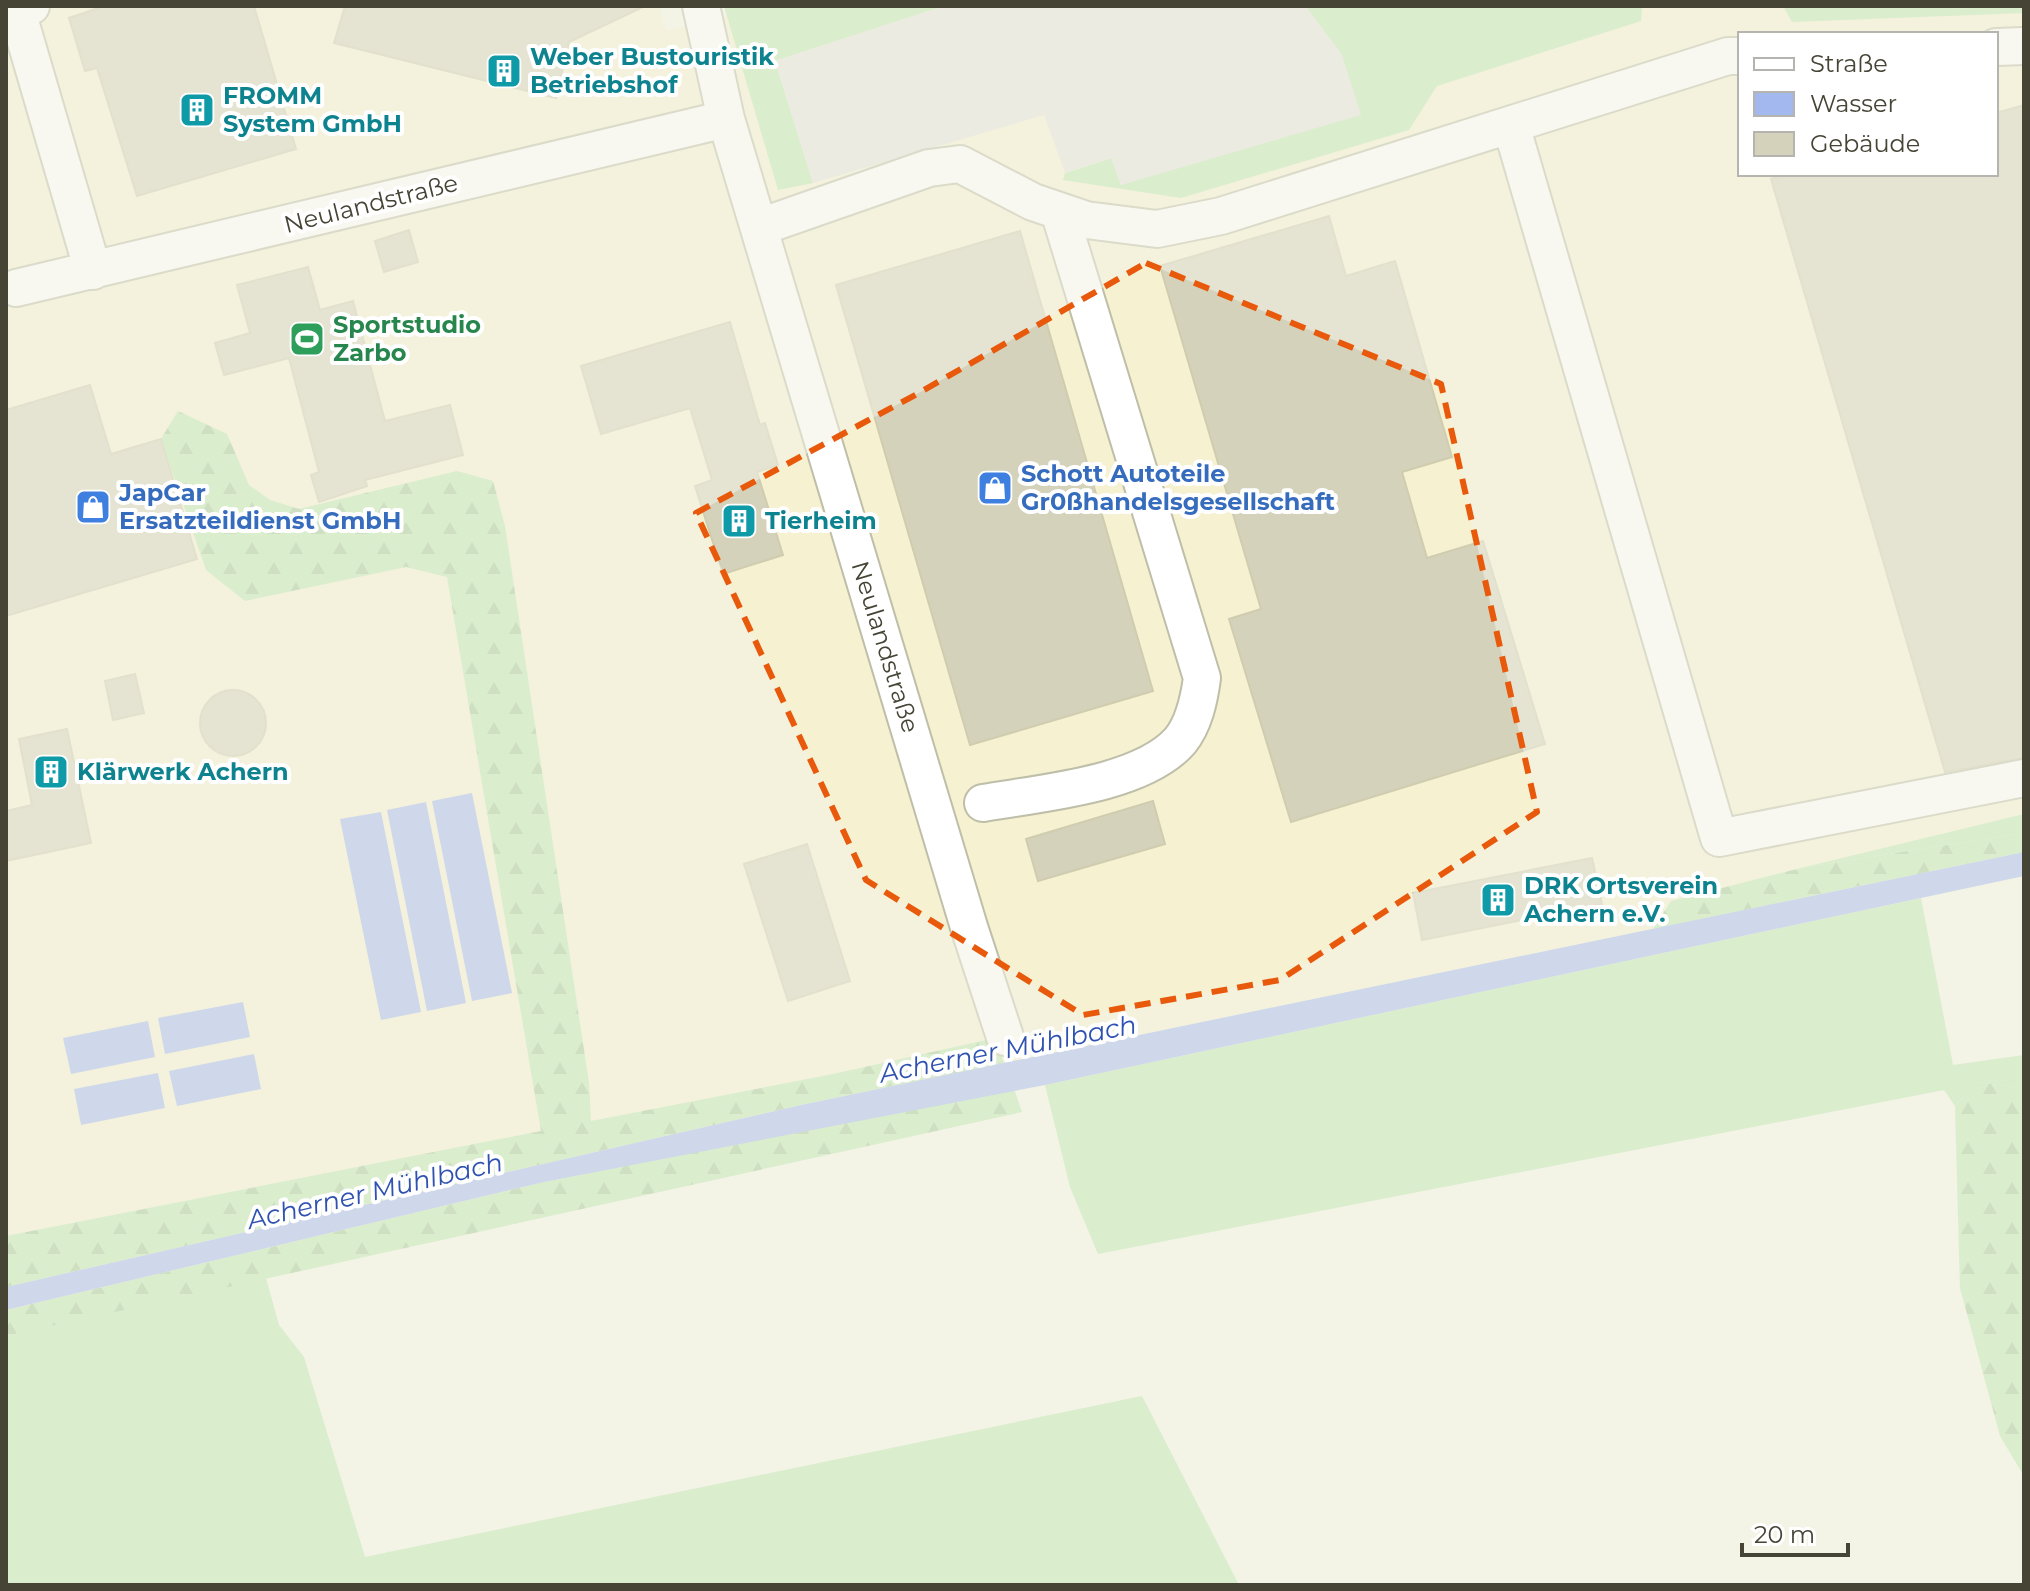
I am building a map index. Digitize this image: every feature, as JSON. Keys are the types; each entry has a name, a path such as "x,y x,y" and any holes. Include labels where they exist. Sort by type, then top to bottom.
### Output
{"street":[{"path":"31,6 17,11 93,271"},
{"name":"Neulandstraße","path":"701,6 726,119 969,927 1005,1037"},
{"path":"1998,47 2024,46"},
{"path":"760,227 929,168 960,164 1033,202 1086,220 1157,229 1221,216 1728,56 1738,56"},
{"name":"Neulandstraße","path":"16,288 726,119"},
{"path":"1511,125 1719,838 2024,778"},
{"path":"983,803 1107,781 1163,758 1182,739 1198,705 1202,678 1059,211"}],"highlighted area":[{"path":"1146,263 1441,384 1537,812 1280,980 1083,1015 866,880 696,513 917,394"}],"shaded area":[{"path":"6,6 659,6 666,31 767,6 2024,6 2024,814 1672,901 1653,929 1004,1063 994,1038 833,1074 6,1236"},
{"path":"944,6 1305,6 1342,55 1361,115 1121,185 1111,158 1065,173 1044,115 813,183 775,61"}],"green space":[{"path":"724,6 944,6 775,61 813,183 778,190"},
{"path":"1305,6 1642,6 1641,21 1437,86 1409,130 1181,198 1063,180 1065,173 1112,158 1121,185 1342,55"},
{"path":"1783,6 2024,6 2024,13 1792,22"},
{"path":"178,411 227,434 249,485 270,500 299,509 457,471 493,481 505,526 589,1083 591,1121 833,1074 995,1038 1004,1063 801,1105 6,1287 6,1236 541,1131 447,577 406,567 245,601 206,570 161,439"},
{"path":"2024,814 2024,833 1805,867"},
{"path":"2024,833 2024,852 1653,929 1671,901 1805,867"},
{"path":"1921,898 1953,1065 2024,1055 2024,1099 2018,1088 1979,1082 1955,1106 1944,1090 1098,1254 1070,1187 1045,1085"},
{"path":"1979,1082 2018,1088 2024,1099 2024,1476 2000,1436 1960,1288 1955,1106"},
{"path":"1014,1089 1022,1112 6,1336 6,1310 544,1182"},
{"path":"266,1278 279,1325 304,1357 365,1557 1142,1396 1239,1585 6,1585 6,1336"}],"water":[{"path":"472,793 512,993 472,1001 432,801"},
{"path":"426,802 466,1003 427,1011 387,810"},
{"path":"381,812 421,1012 381,1020 340,819"},
{"path":"2024,852 2024,876 1045,1085 544,1182 6,1310 6,1287 801,1105"},
{"path":"243,1002 250,1037 165,1054 158,1018"},
{"path":"148,1021 155,1057 71,1074 63,1038"},
{"path":"254,1054 261,1089 177,1106 169,1071"},
{"path":"158,1073 165,1108 81,1125 74,1089"}],"building":[{"name":"FROMM System GmbH","path":"104,6 254,6 296,149 137,196 97,68 85,71 69,18"},
{"name":"Weber Bustouristik Betriebshof","path":"345,6 645,6 569,42 556,98 334,43"},
{"path":"2024,105 2024,758 1945,772 1771,179 1782,176 1998,176 1998,112"},
{"path":"1329,216 1346,276 1395,261 1452,457 1402,472 1427,558 1483,541 1545,744 1291,822 1229,619 1261,609 1160,266"},
{"path":"409,230 418,262 384,272 375,241"},
{"name":"Schott Autoteile Gr0ßhandelsgesellschaft","path":"1020,231 1153,691 970,745 836,285"},
{"path":"308,267 320,310 353,301 385,421 450,405 463,455 365,480 367,486 319,502 311,475 319,472 289,358 224,375 215,343 250,333 237,285"},
{"path":"730,322 760,425 765,423 778,465 757,472 783,555 723,574 695,486 712,480 690,408 601,434 581,366"},
{"name":"JapCar Ersatzteildienst GmbH","path":"90,385 111,454 161,439 197,559 6,616 6,410"},
{"path":"135,674 144,713 113,720 105,681"},
{"path":"226,690 240,690 252,695 261,704 266,723 264,736 257,747 240,756 226,756 214,751 205,742 200,730 200,716 205,704 214,695"},
{"name":"Klärwerk Achern","path":"67,729 91,843 6,861 6,811 32,805 19,739"},
{"path":"1153,801 1165,844 1038,881 1026,839"},
{"path":"807,844 850,981 788,1001 744,864"},
{"name":"DRK Ortsverein Achern e.V.","path":"1592,858 1602,904 1422,940 1413,893"}],"place":[{"name":"Weber Bustouristik Betriebshof","path":"504,71"},
{"name":"FROMM System GmbH","path":"197,110"},
{"name":"Sportstudio Zarbo","path":"307,339"},
{"name":"Schott Autoteile Gr0ßhandelsgesellschaft","path":"995,488"},
{"name":"JapCar Ersatzteildienst GmbH","path":"93,507"},
{"name":"Tierheim","path":"739,521"},
{"name":"Klärwerk Achern","path":"51,772"},
{"name":"DRK Ortsverein Achern e.V.","path":"1498,900"}],"water label":[{"name":"Acherner Mühlbach","path":"1008,1049"},
{"name":"Acherner Mühlbach","path":"375,1191"}]}
